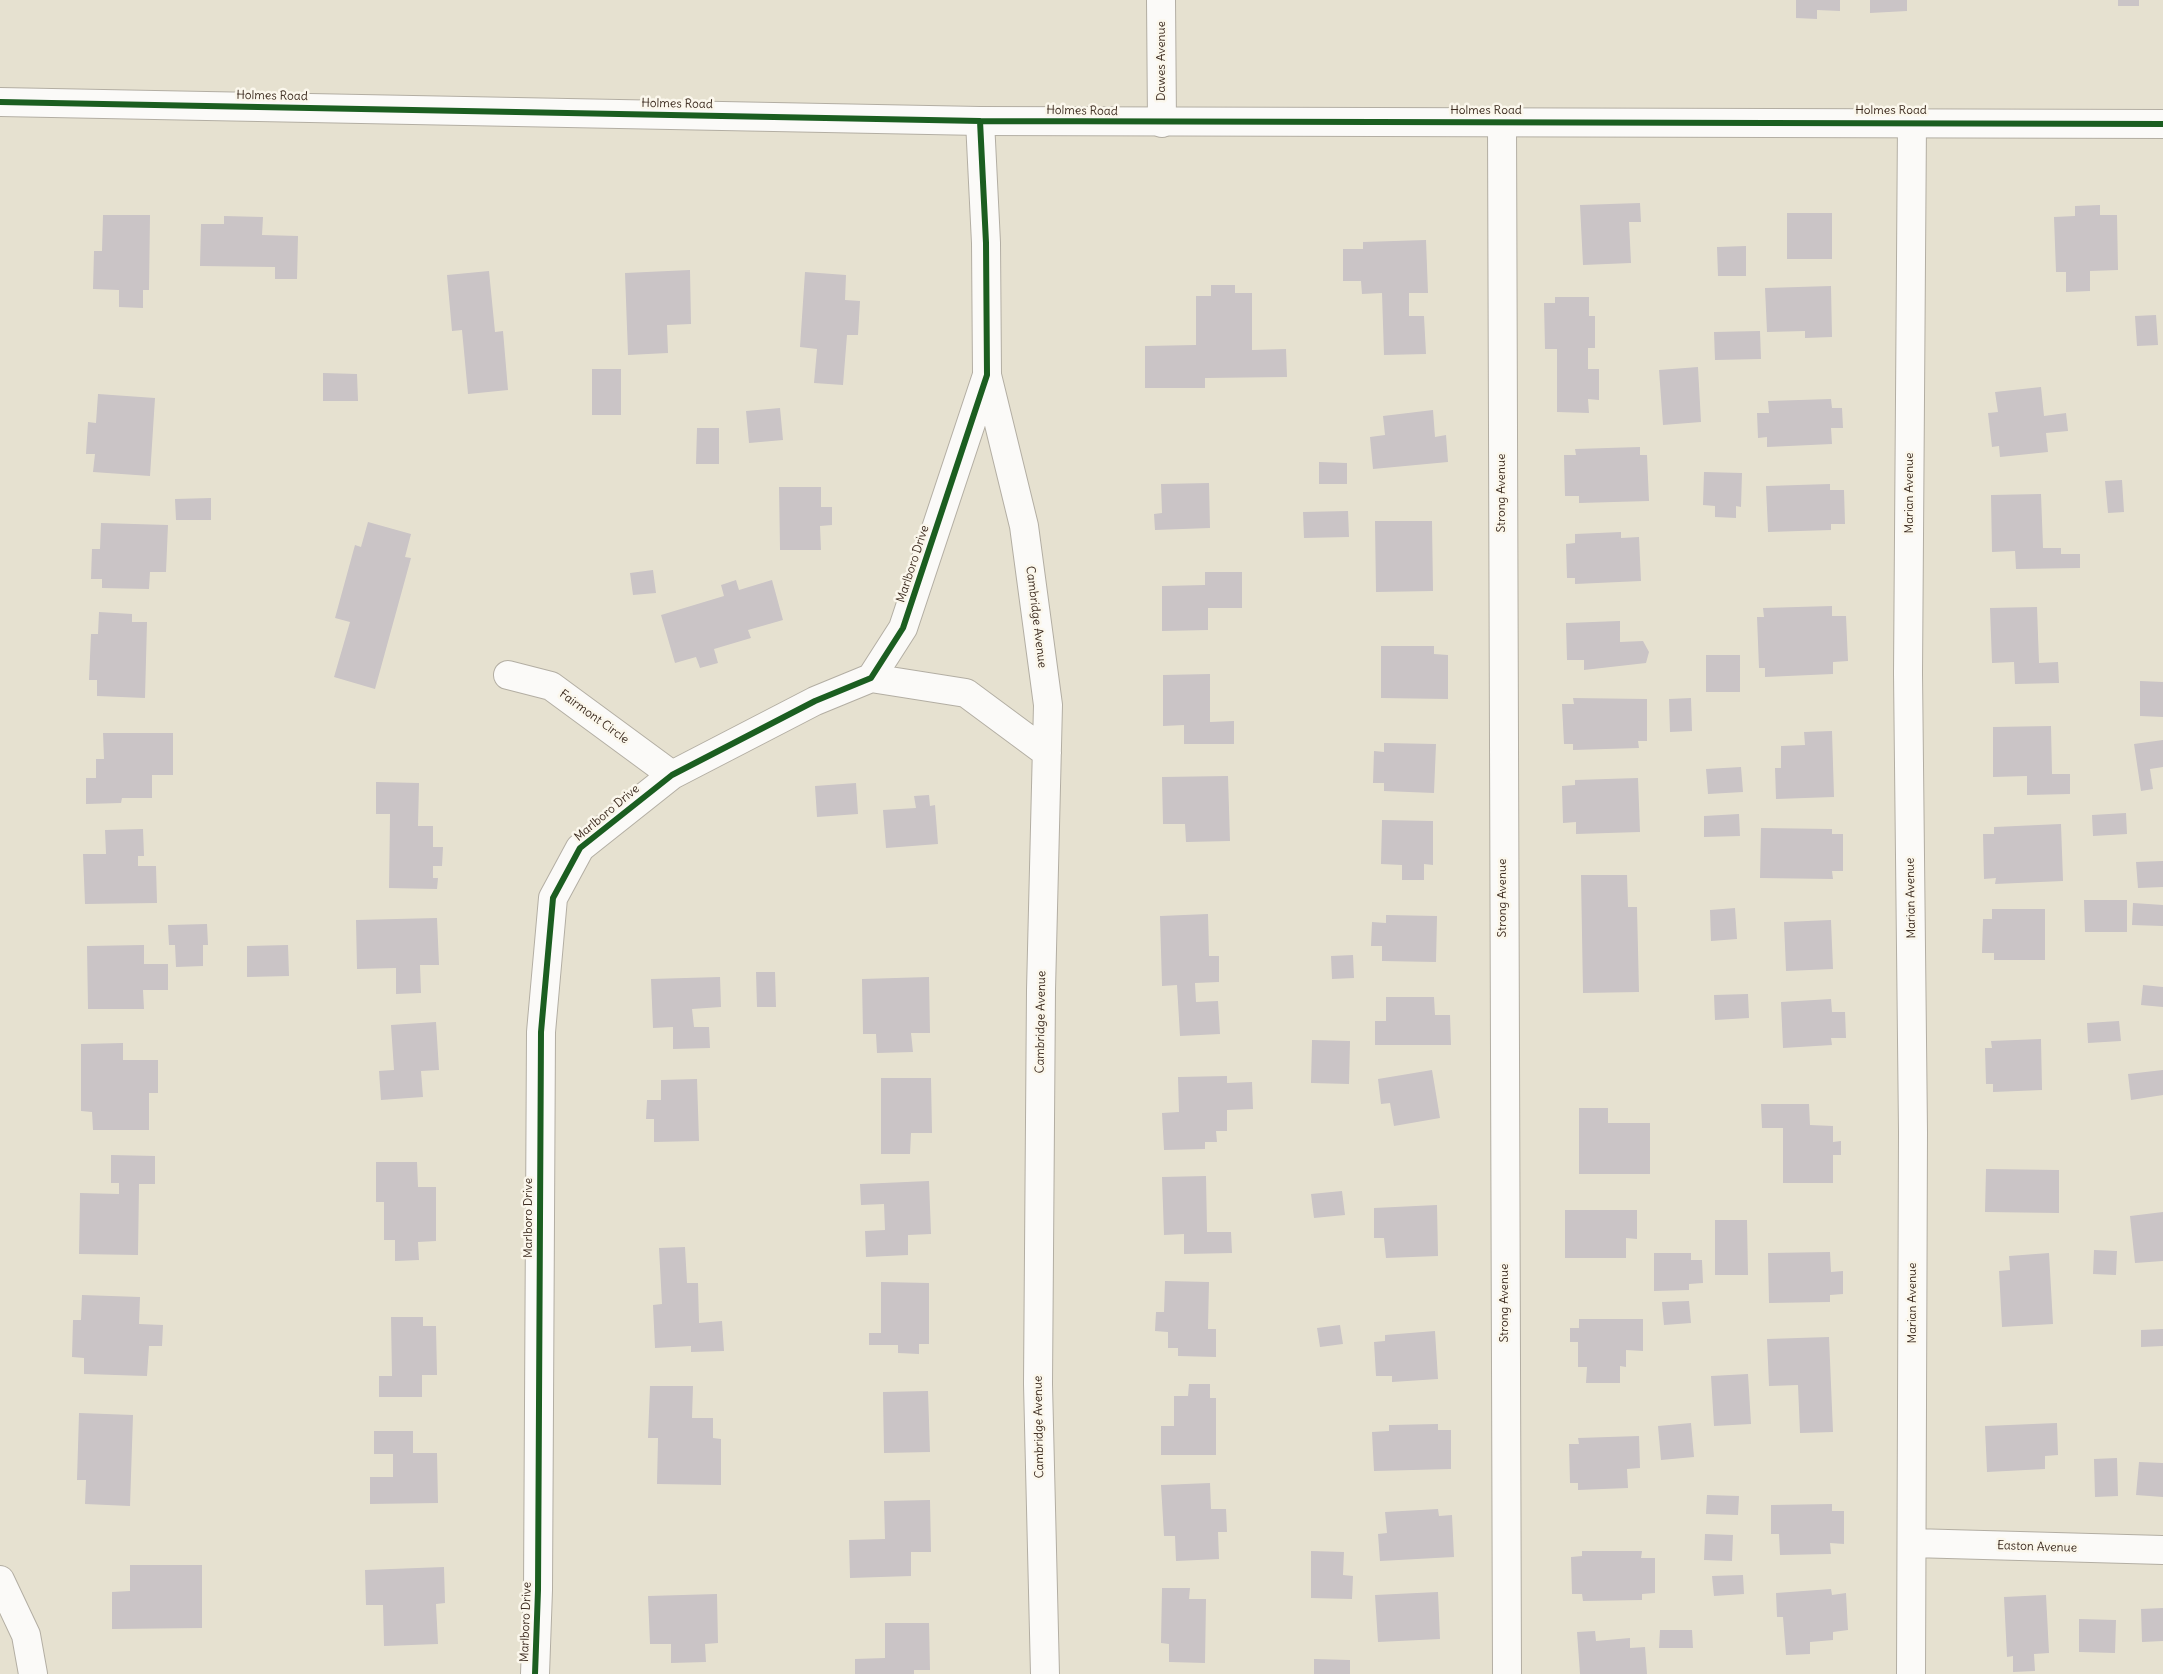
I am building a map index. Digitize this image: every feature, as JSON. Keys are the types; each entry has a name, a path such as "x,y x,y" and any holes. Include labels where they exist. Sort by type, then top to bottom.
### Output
{"street":[{"name":"Dawes Avenue","path":"1162,0 1162,123"},
{"name":"Holmes Road","path":"0,102 1162,123 1912,122 2163,124"},
{"name":"Marlboro Drive","path":"535,1674 538,1590 541,1032 553,898 580,848 672,774 815,701 871,678 904,628 987,375 986,243 980,121"},
{"name":"Strong Avenue","path":"1502,122 1507,1674"},
{"name":"Marian Avenue","path":"1912,122 1908,673 1913,1132 1912,1674"},
{"name":"Cambridge Avenue","path":"987,375 1024,526 1048,705 1042,980 1038,1384 1045,1674"},
{"name":"Fairmont Circle","path":"508,675 551,686 672,774"},
{"path":"871,678 966,692 1047,754"},
{"name":"Easton Avenue","path":"1912,1543 2163,1550"},
{"path":"0,1580 26,1635 33,1674"}],"building":[{"path":"1796,0 1840,0 1840,11 1817,10 1817,19 1796,18"},
{"path":"1870,0 1907,0 1907,11 1870,13"},
{"path":"2118,0 2139,0 2139,6 2118,6"},
{"path":"1640,203 1641,222 1629,222 1631,263 1583,265 1580,205"},
{"path":"2100,205 2100,215 2117,215 2118,270 2090,271 2090,291 2066,292 2066,272 2056,272 2054,217 2075,216 2075,206"},
{"path":"1787,213 1832,213 1832,259 1787,259"},
{"path":"103,215 150,215 149,290 143,290 143,308 119,307 119,290 93,289 94,251 102,251"},
{"path":"224,216 263,217 262,235 298,236 297,279 275,279 275,267 200,266 201,224 224,224"},
{"path":"1426,240 1428,293 1409,293 1409,316 1424,316 1426,354 1384,355 1382,293 1362,294 1361,281 1343,281 1343,249 1363,249 1363,242"},
{"path":"1746,246 1746,276 1718,276 1717,247"},
{"path":"690,270 691,324 667,325 668,353 628,355 625,273"},
{"path":"489,271 495,332 503,331 508,390 468,394 462,330 452,331 447,275"},
{"path":"805,272 846,275 845,300 860,301 858,335 847,335 843,385 814,383 817,349 800,347"},
{"path":"1211,285 1235,285 1235,293 1252,293 1252,350 1286,349 1287,377 1205,378 1205,388 1145,388 1145,346 1196,345 1196,296 1211,296"},
{"path":"1831,286 1832,337 1805,338 1805,331 1767,332 1765,288"},
{"path":"1555,297 1589,297 1589,316 1595,316 1595,348 1588,348 1588,369 1599,369 1599,400 1588,399 1589,413 1557,412 1557,349 1545,349 1544,303 1555,303"},
{"path":"2156,315 2158,345 2137,346 2135,316"},
{"path":"1760,331 1761,359 1715,360 1714,332"},
{"path":"1698,367 1701,422 1663,425 1659,370"},
{"path":"592,369 621,369 621,415 592,415"},
{"path":"323,373 357,374 358,401 323,401"},
{"path":"2041,387 2044,416 2066,413 2068,431 2046,433 2048,452 2000,457 1999,446 1992,447 1988,413 1998,412 1995,392"},
{"path":"98,394 155,398 150,476 93,472 95,454 86,454 88,422 96,423"},
{"path":"1831,399 1832,408 1842,408 1843,428 1831,428 1832,444 1767,447 1767,437 1758,438 1757,413 1769,413 1768,401"},
{"path":"780,408 783,440 749,443 746,411"},
{"path":"1433,410 1435,437 1446,435 1448,462 1373,469 1370,437 1385,435 1383,416"},
{"path":"697,428 719,428 719,464 696,464"},
{"path":"1640,447 1640,455 1647,455 1649,501 1579,503 1579,496 1565,496 1564,455 1576,455 1575,449"},
{"path":"1319,462 1347,463 1347,484 1319,484"},
{"path":"1704,472 1742,473 1741,507 1736,506 1736,518 1715,517 1715,506 1703,505"},
{"path":"2122,480 2124,512 2108,513 2105,481"},
{"path":"1209,483 1210,528 1155,530 1154,514 1162,513 1161,484"},
{"path":"1830,484 1830,490 1844,490 1845,524 1831,524 1831,530 1768,532 1766,486"},
{"path":"779,487 821,487 821,507 832,507 832,525 820,526 821,550 780,550"},
{"path":"2041,494 2043,548 2061,548 2061,554 2080,554 2080,568 2016,569 2015,551 1992,552 1991,495"},
{"path":"211,498 211,520 176,520 175,499"},
{"path":"1348,511 1349,537 1304,538 1303,512"},
{"path":"1375,521 1432,521 1433,591 1376,592"},
{"path":"368,522 411,534 405,557 411,558 375,689 334,677 350,622 335,618 355,545 361,547"},
{"path":"101,523 168,525 166,572 150,572 149,589 102,588 102,579 91,579 92,549 100,549"},
{"path":"1621,532 1621,538 1639,537 1641,581 1575,584 1575,578 1567,578 1566,544 1575,543 1575,534"},
{"path":"653,570 656,593 633,595 630,573"},
{"path":"1205,572 1242,572 1242,608 1208,608 1208,630 1162,631 1162,586 1205,585"},
{"path":"736,580 739,590 772,580 783,620 748,630 751,638 714,649 718,663 700,668 696,657 675,663 661,615 724,596 721,585"},
{"path":"1832,606 1832,616 1846,616 1848,661 1833,662 1833,674 1765,677 1765,668 1759,668 1757,617 1764,617 1763,608"},
{"path":"2037,607 2039,663 2058,662 2059,683 2015,684 2014,662 1992,663 1990,608"},
{"path":"99,612 132,614 132,622 147,622 145,698 97,696 97,680 89,680 91,634 98,634"},
{"path":"1620,621 1620,642 1643,641 1649,652 1646,663 1584,670 1584,660 1567,660 1566,623"},
{"path":"1381,646 1434,646 1434,654 1448,655 1448,699 1381,698"},
{"path":"1706,655 1740,655 1740,692 1706,692"},
{"path":"1210,674 1210,722 1234,721 1234,744 1184,744 1184,725 1163,726 1163,675"},
{"path":"2140,681 2163,682 2163,717 2140,716"},
{"path":"1573,698 1647,699 1647,741 1638,741 1639,748 1573,750 1573,744 1564,744 1562,704 1574,704"},
{"path":"1691,698 1692,731 1670,732 1669,699"},
{"path":"2051,726 2052,774 2070,774 2070,794 2027,795 2027,776 1993,777 1993,727"},
{"path":"1832,731 1834,797 1776,799 1775,768 1781,768 1781,746 1805,745 1804,732"},
{"path":"103,733 173,733 173,775 152,775 152,798 122,798 121,803 86,804 86,778 96,778 96,759 104,759"},
{"path":"2163,740 2163,767 2150,769 2153,789 2141,791 2134,744"},
{"path":"1384,743 1436,744 1434,793 1384,791 1384,783 1373,783 1374,751 1384,752"},
{"path":"1741,767 1743,792 1708,794 1706,769"},
{"path":"1228,776 1230,841 1186,842 1185,824 1163,824 1162,777"},
{"path":"1638,778 1640,832 1576,834 1576,822 1563,823 1562,786 1575,785 1575,780"},
{"path":"376,782 419,783 418,826 433,826 433,847 443,847 442,866 433,866 433,878 438,878 437,889 389,888 390,814 376,814"},
{"path":"856,783 858,814 817,817 815,786"},
{"path":"929,795 930,806 935,805 938,844 886,848 883,810 916,808 914,796"},
{"path":"2126,813 2127,834 2093,836 2092,815"},
{"path":"1739,814 1740,836 1704,837 1704,816"},
{"path":"1382,820 1433,821 1433,865 1424,864 1424,880 1402,880 1402,865 1381,864"},
{"path":"2061,824 2063,881 1995,884 1996,878 1984,879 1983,834 1994,834 1994,827"},
{"path":"1761,828 1832,829 1832,834 1843,834 1843,871 1832,871 1833,879 1760,878"},
{"path":"143,829 144,856 138,856 138,866 156,866 157,903 85,904 83,854 106,854 105,830"},
{"path":"2163,861 2163,887 2138,888 2136,862"},
{"path":"1581,875 1627,875 1628,907 1637,907 1639,992 1583,993"},
{"path":"2084,900 2127,900 2127,932 2085,932"},
{"path":"2133,903 2163,905 2163,926 2132,925"},
{"path":"1735,908 1737,939 1711,941 1710,910"},
{"path":"1992,909 2045,909 2045,960 1994,960 1994,953 1982,953 1983,919 1992,919"},
{"path":"1208,914 1209,956 1219,956 1219,982 1195,983 1196,1002 1218,1001 1220,1034 1180,1036 1177,985 1162,986 1160,916"},
{"path":"1386,915 1437,916 1436,962 1382,961 1382,946 1371,946 1372,922 1386,923"},
{"path":"437,918 439,965 420,965 421,993 396,994 396,968 357,969 356,920"},
{"path":"1831,920 1833,969 1786,971 1784,922"},
{"path":"207,924 208,945 203,945 203,966 176,967 175,945 169,945 168,925"},
{"path":"144,945 144,964 168,964 168,990 143,990 144,1009 88,1009 87,946"},
{"path":"288,945 289,976 247,977 247,946"},
{"path":"1353,955 1354,978 1332,979 1331,956"},
{"path":"756,972 775,972 776,1007 757,1007"},
{"path":"720,977 721,1007 692,1009 694,1027 709,1027 710,1048 673,1049 673,1027 653,1028 651,979"},
{"path":"929,977 930,1033 911,1033 913,1052 877,1053 876,1034 863,1034 862,979"},
{"path":"2143,985 2163,987 2163,1007 2141,1005"},
{"path":"1748,994 1749,1018 1715,1020 1714,995"},
{"path":"1386,997 1434,997 1435,1015 1450,1015 1451,1045 1375,1045 1375,1021 1386,1021"},
{"path":"1831,999 1832,1012 1845,1012 1846,1038 1831,1038 1832,1045 1783,1048 1781,1002"},
{"path":"2119,1021 2121,1041 2088,1043 2087,1023"},
{"path":"436,1022 439,1070 421,1071 423,1097 381,1100 379,1071 394,1070 391,1025"},
{"path":"2041,1039 2042,1090 1993,1092 1993,1084 1986,1084 1985,1048 1992,1048 1991,1041"},
{"path":"1312,1040 1350,1041 1349,1084 1311,1083"},
{"path":"123,1043 123,1060 158,1060 158,1093 149,1093 149,1130 93,1130 92,1112 81,1111 81,1044"},
{"path":"1432,1070 1440,1118 1394,1126 1390,1103 1381,1104 1378,1079"},
{"path":"2163,1070 2163,1095 2131,1100 2128,1074"},
{"path":"1227,1076 1227,1083 1252,1082 1253,1109 1227,1110 1227,1131 1216,1131 1217,1142 1205,1142 1205,1149 1164,1150 1162,1113 1179,1112 1178,1077"},
{"path":"881,1078 931,1078 932,1133 911,1133 910,1154 881,1154"},
{"path":"697,1079 699,1141 654,1142 654,1119 646,1119 647,1100 661,1100 661,1080"},
{"path":"1761,1104 1809,1104 1810,1125 1833,1126 1833,1142 1841,1141 1841,1155 1833,1155 1833,1183 1783,1183 1783,1128 1762,1128"},
{"path":"1579,1108 1608,1108 1608,1123 1650,1123 1650,1174 1579,1174"},
{"path":"111,1155 155,1156 155,1184 139,1184 138,1255 79,1254 80,1193 119,1194 119,1183 111,1183"},
{"path":"376,1162 417,1162 418,1187 436,1187 436,1241 418,1242 419,1260 395,1261 395,1240 384,1240 384,1202 376,1202"},
{"path":"1986,1169 2059,1170 2059,1213 1985,1212"},
{"path":"1206,1176 1207,1232 1231,1232 1232,1253 1184,1254 1184,1234 1164,1235 1162,1177"},
{"path":"929,1181 931,1234 908,1235 908,1255 866,1257 865,1231 885,1230 884,1204 861,1205 860,1184"},
{"path":"1342,1191 1345,1215 1314,1218 1311,1194"},
{"path":"1437,1205 1438,1256 1386,1258 1384,1238 1374,1238 1374,1208"},
{"path":"1565,1210 1637,1210 1637,1239 1626,1238 1626,1258 1565,1258"},
{"path":"2163,1212 2163,1261 2135,1263 2130,1216"},
{"path":"1715,1220 1747,1220 1748,1275 1715,1275"},
{"path":"685,1247 687,1283 698,1283 699,1323 722,1321 724,1351 691,1352 691,1346 655,1348 653,1305 662,1304 659,1248"},
{"path":"2094,1250 2117,1251 2116,1275 2093,1274"},
{"path":"1830,1252 1831,1272 1843,1271 1843,1294 1830,1295 1830,1302 1769,1303 1768,1253"},
{"path":"1654,1253 1691,1253 1691,1260 1702,1260 1703,1283 1689,1284 1689,1290 1654,1291"},
{"path":"2049,1253 2053,1324 2002,1327 1999,1271 2010,1270 2009,1256"},
{"path":"1165,1281 1209,1282 1208,1329 1216,1329 1216,1357 1178,1356 1178,1348 1168,1348 1168,1332 1155,1331 1156,1312 1164,1312"},
{"path":"881,1282 929,1283 929,1344 919,1344 919,1354 898,1353 898,1345 869,1345 869,1333 881,1333"},
{"path":"82,1295 140,1297 139,1324 163,1325 162,1346 149,1346 147,1376 84,1374 84,1358 72,1357 73,1320 81,1320"},
{"path":"1689,1301 1691,1323 1664,1325 1662,1302"},
{"path":"391,1317 423,1317 423,1326 436,1326 437,1375 422,1375 422,1397 379,1397 379,1376 392,1376"},
{"path":"1579,1319 1643,1319 1643,1351 1626,1350 1626,1367 1620,1366 1620,1383 1586,1383 1587,1367 1578,1367 1578,1342 1570,1342 1570,1328 1579,1328"},
{"path":"1340,1325 1343,1344 1320,1347 1317,1328"},
{"path":"2163,1329 2163,1346 2141,1347 2141,1330"},
{"path":"1435,1331 1438,1379 1392,1382 1392,1376 1376,1376 1374,1342 1385,1341 1385,1335"},
{"path":"1829,1337 1833,1432 1800,1433 1798,1385 1769,1386 1767,1339"},
{"path":"1748,1374 1751,1424 1714,1426 1711,1376"},
{"path":"1189,1384 1210,1384 1210,1398 1216,1398 1216,1455 1161,1455 1161,1426 1174,1426 1174,1396 1188,1396"},
{"path":"650,1386 693,1386 692,1418 713,1418 713,1438 721,1439 721,1485 657,1484 658,1438 648,1438"},
{"path":"928,1391 930,1452 884,1453 883,1392"},
{"path":"79,1413 133,1415 130,1506 85,1504 86,1480 77,1480"},
{"path":"1691,1423 1694,1457 1661,1460 1658,1426"},
{"path":"2057,1423 2058,1455 2045,1456 2045,1469 1987,1472 1985,1426"},
{"path":"1438,1424 1438,1430 1451,1430 1451,1469 1374,1471 1372,1432 1389,1431 1389,1425"},
{"path":"374,1431 413,1431 413,1453 437,1453 438,1503 370,1504 370,1477 393,1477 393,1454 374,1454"},
{"path":"1639,1436 1640,1468 1627,1469 1628,1488 1578,1490 1578,1483 1570,1483 1569,1444 1579,1444 1578,1438"},
{"path":"2117,1458 2118,1496 2095,1497 2094,1459"},
{"path":"2139,1462 2163,1463 2163,1497 2136,1495"},
{"path":"1210,1483 1211,1509 1226,1509 1227,1532 1218,1532 1219,1559 1176,1561 1175,1536 1164,1536 1161,1485"},
{"path":"1707,1495 1739,1496 1738,1515 1706,1514"},
{"path":"930,1500 931,1552 911,1552 911,1576 850,1578 849,1540 885,1539 884,1501"},
{"path":"1832,1504 1832,1511 1844,1511 1844,1544 1830,1543 1831,1554 1780,1555 1779,1534 1771,1534 1771,1505"},
{"path":"1438,1509 1439,1516 1452,1515 1454,1557 1380,1561 1378,1534 1387,1533 1385,1512"},
{"path":"1705,1534 1733,1535 1732,1561 1704,1560"},
{"path":"1311,1551 1344,1552 1343,1575 1353,1576 1352,1599 1311,1598"},
{"path":"1582,1551 1642,1551 1641,1558 1655,1558 1655,1593 1642,1594 1642,1600 1583,1601 1582,1594 1572,1594 1571,1557 1582,1556"},
{"path":"130,1565 202,1565 202,1628 112,1629 112,1592 130,1591"},
{"path":"444,1567 445,1603 436,1604 438,1644 384,1646 383,1605 366,1605 365,1570"},
{"path":"1743,1575 1744,1594 1714,1596 1712,1576"},
{"path":"1162,1588 1190,1588 1189,1599 1206,1599 1205,1663 1169,1662 1169,1644 1161,1643"},
{"path":"1831,1589 1832,1595 1846,1593 1848,1630 1833,1632 1833,1640 1810,1642 1810,1654 1786,1655 1783,1617 1777,1617 1776,1593"},
{"path":"1438,1592 1440,1639 1378,1642 1375,1595"},
{"path":"717,1594 718,1643 705,1644 706,1662 671,1663 671,1644 650,1644 648,1596"},
{"path":"2046,1595 2049,1653 2034,1654 2035,1671 2013,1672 2013,1656 2007,1657 2004,1597"},
{"path":"2163,1608 2163,1641 2142,1642 2141,1609"},
{"path":"2079,1619 2116,1620 2115,1653 2079,1652"},
{"path":"885,1623 929,1623 930,1670 914,1670 914,1674 855,1674 855,1659 885,1658"},
{"path":"1660,1630 1692,1630 1693,1648 1659,1648"},
{"path":"1595,1631 1596,1641 1630,1638 1630,1648 1645,1647 1647,1674 1580,1674 1577,1632"},
{"path":"1314,1659 1350,1660 1350,1674 1314,1674"}],"cycle path":[{"path":"0,102 980,121 2163,124"},
{"path":"535,1674 538,1590 541,1032 553,898 580,848 672,775 815,701 871,678 903,628 987,375 986,243 980,121"}]}
